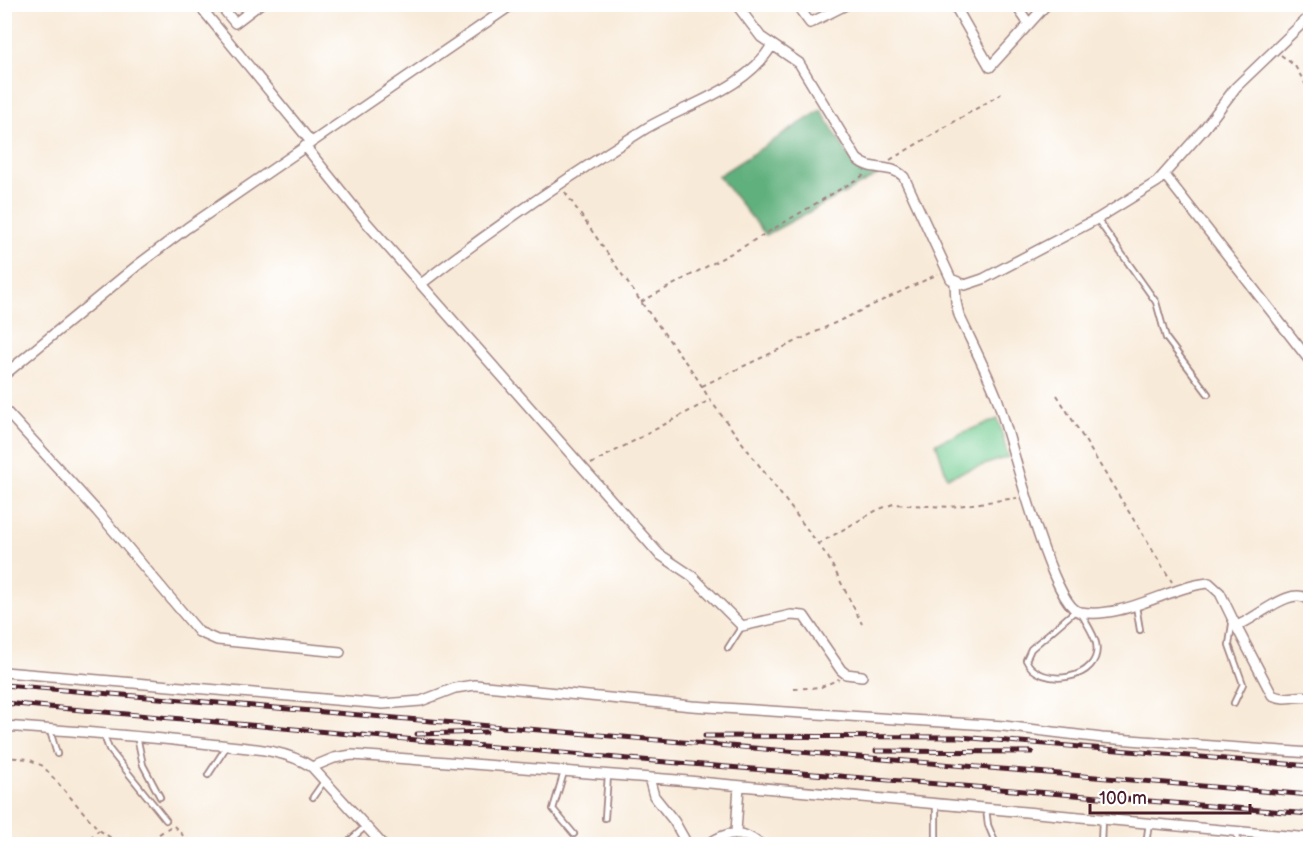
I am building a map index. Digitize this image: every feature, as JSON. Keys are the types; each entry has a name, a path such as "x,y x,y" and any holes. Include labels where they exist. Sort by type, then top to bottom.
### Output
{"street":[{"path":"198,4 366,222 659,554 692,576 742,626 791,615 804,616 846,674 862,676"},
{"path":"219,4 235,23 260,4"},
{"path":"4,375 138,264 513,4"},
{"path":"736,4 756,31 771,45 799,63 857,159 864,165 893,169 904,177 946,270 955,283 959,315 997,399 1036,529 1067,601 1078,611 1136,606 1205,583 1213,585 1220,593 1234,625 1272,695 1288,699 1301,696 1311,697"},
{"path":"796,4 810,23 848,4"},
{"path":"954,4 990,68 1047,4"},
{"path":"1015,4 1029,24"},
{"path":"955,283 974,283 1097,219 1150,187 1204,129 1236,87 1311,16"},
{"path":"421,284 477,241 646,129 738,80 756,67 771,45"},
{"path":"1164,174 1311,362"},
{"path":"4,408 206,637 340,652"},
{"path":"1234,625 1250,621 1293,595 1303,595 1311,601"},
{"path":"4,672 383,704 421,701 455,688 475,686 692,706 1004,726 1102,738 1311,753"},
{"path":"4,726 136,736 227,746 286,754 299,758 325,780 382,844"},
{"path":"312,767 334,758 352,755 649,778 1149,823 1237,831 1292,840 1311,838"},
{"path":"649,778 654,796 674,821 687,844"},
{"path":"736,832 739,786"},
{"path":"708,844 724,834 736,832 760,844"}],"lane":[{"path":"1097,219 1156,302 1166,338 1208,394"},
{"path":"1136,606 1140,630"},
{"path":"1078,611 1096,644 1092,664 1072,675 1058,678 1041,676 1029,668 1026,660 1031,649 1078,611"},
{"path":"1234,625 1229,645 1243,684 1234,703"},
{"path":"728,648 742,626"},
{"path":"49,729 57,754"},
{"path":"103,733 109,749 166,820"},
{"path":"136,736 143,765 160,796"},
{"path":"208,776 227,746"},
{"path":"564,772 553,809 574,834"},
{"path":"605,818 608,775"},
{"path":"313,797 325,780"},
{"path":"936,804 936,844"},
{"path":"986,809 988,825 996,844"},
{"path":"1101,819 1101,844"},
{"path":"1146,844 1149,823"},
{"path":"345,844 366,826"},
{"path":"1237,831 1238,844"}],"path":[{"path":"1274,49 1294,66 1311,92"},
{"path":"640,302 741,248 1001,94"},
{"path":"561,186 710,400 828,557 862,624"},
{"path":"702,386 946,270"},
{"path":"1057,395 1178,592"},
{"path":"583,468 710,400"},
{"path":"818,544 877,510 893,504 950,507 1026,497"},
{"path":"794,689 821,687 846,674"},
{"path":"4,757 28,759 43,766 99,830 120,844"},
{"path":"144,844 173,825 190,844"},
{"path":"83,844 99,830"}],"green space":[{"path":"821,110 853,163 880,174 766,235 718,176"},
{"path":"998,419 1008,457 947,477 936,443"}],"railway":[{"path":"4,685 1310,795"},
{"path":"4,703 617,758 1310,814"},
{"path":"417,734 486,732"},
{"path":"705,736 960,737 1310,766"},
{"path":"876,751 1032,752"}]}
